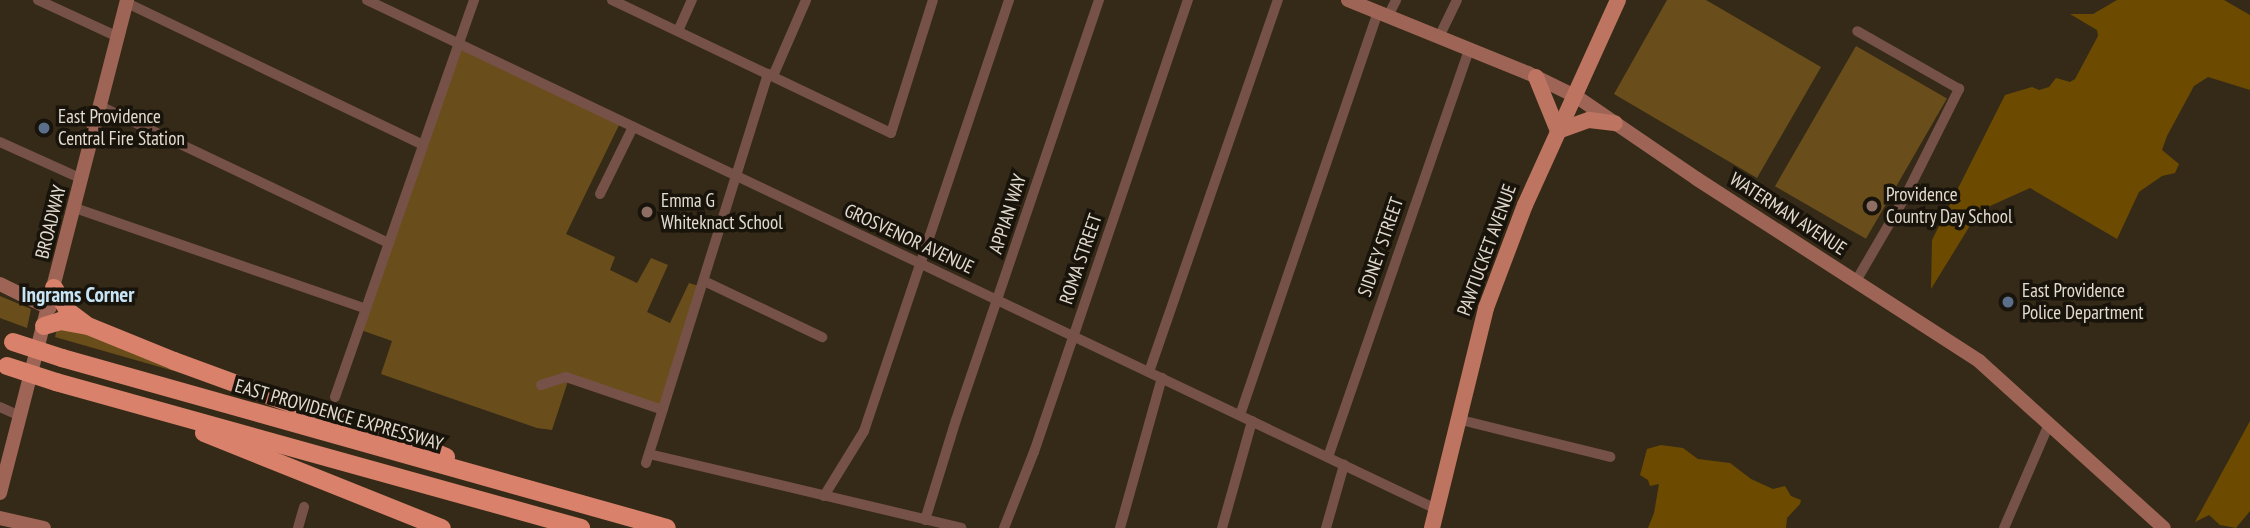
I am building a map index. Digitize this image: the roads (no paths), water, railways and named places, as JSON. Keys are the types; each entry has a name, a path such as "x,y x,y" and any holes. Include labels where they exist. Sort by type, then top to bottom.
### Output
{"highway":[{"path":"54,288 69,312 88,326"},
{"path":"44,326 65,321 88,326 297,406 401,438 511,485"},
{"name":"EAST PROVIDENCE EXPRESSWAY","path":"6,340 62,359 667,528"},
{"path":"4,364 122,401 581,528"},
{"path":"122,401 442,528"}],"main road":[{"name":"WATERMAN AVENUE","path":"1348,0 1574,95 1979,361 2164,528"},
{"name":"PAWTUCKET AVENUE","path":"1432,528 1486,308 1525,205 1618,0"},
{"name":"BROADWAY","path":"0,493 127,2"},
{"path":"1536,77 1558,131 1589,120 1615,123"},
{"path":"0,284 49,308"},
{"path":"0,518 44,528"}],"street":[{"path":"38,0 118,37"},
{"name":"GROSVENOR AVENUE","path":"367,0 1436,509"},
{"path":"335,397 474,0"},
{"path":"612,0 891,132 933,0"},
{"path":"678,31 692,0"},
{"path":"806,0 770,75 647,459 961,528"},
{"path":"824,496 864,432 1009,0"},
{"name":"APPIAN WAY","path":"925,520 1099,0"},
{"name":"ROMA STREET","path":"1004,528 1034,452 1188,0"},
{"path":"1149,372 1278,0"},
{"path":"1240,415 1383,14 1396,0"},
{"path":"1439,37 1457,0"},
{"path":"127,2 423,145"},
{"path":"1856,281 1906,195 1959,89 1857,31"},
{"name":"SIDNEY STREET","path":"1328,457 1469,49"},
{"path":"100,106 389,243"},
{"path":"600,194 633,127"},
{"path":"0,142 82,179"},
{"path":"75,208 365,309"},
{"path":"704,281 822,337"},
{"path":"541,385 566,377 663,410"},
{"path":"1120,528 1162,378"},
{"path":"0,407 20,416"},
{"path":"1457,419 1610,457"},
{"path":"1222,528 1252,421"},
{"path":"2004,528 2049,424"},
{"path":"1326,528 1344,465"},
{"path":"298,528 304,507"}],"place":[{"name":"East Providence Central Fire Station","path":"44,128"},
{"name":"Providence Country Day School","path":"1872,206"},
{"name":"Emma G Whiteknact School","path":"647,212"},
{"name":"East Providence Police Department","path":"2008,302"}],"district":[{"name":"Ingrams Corner","path":"78,295"}]}
